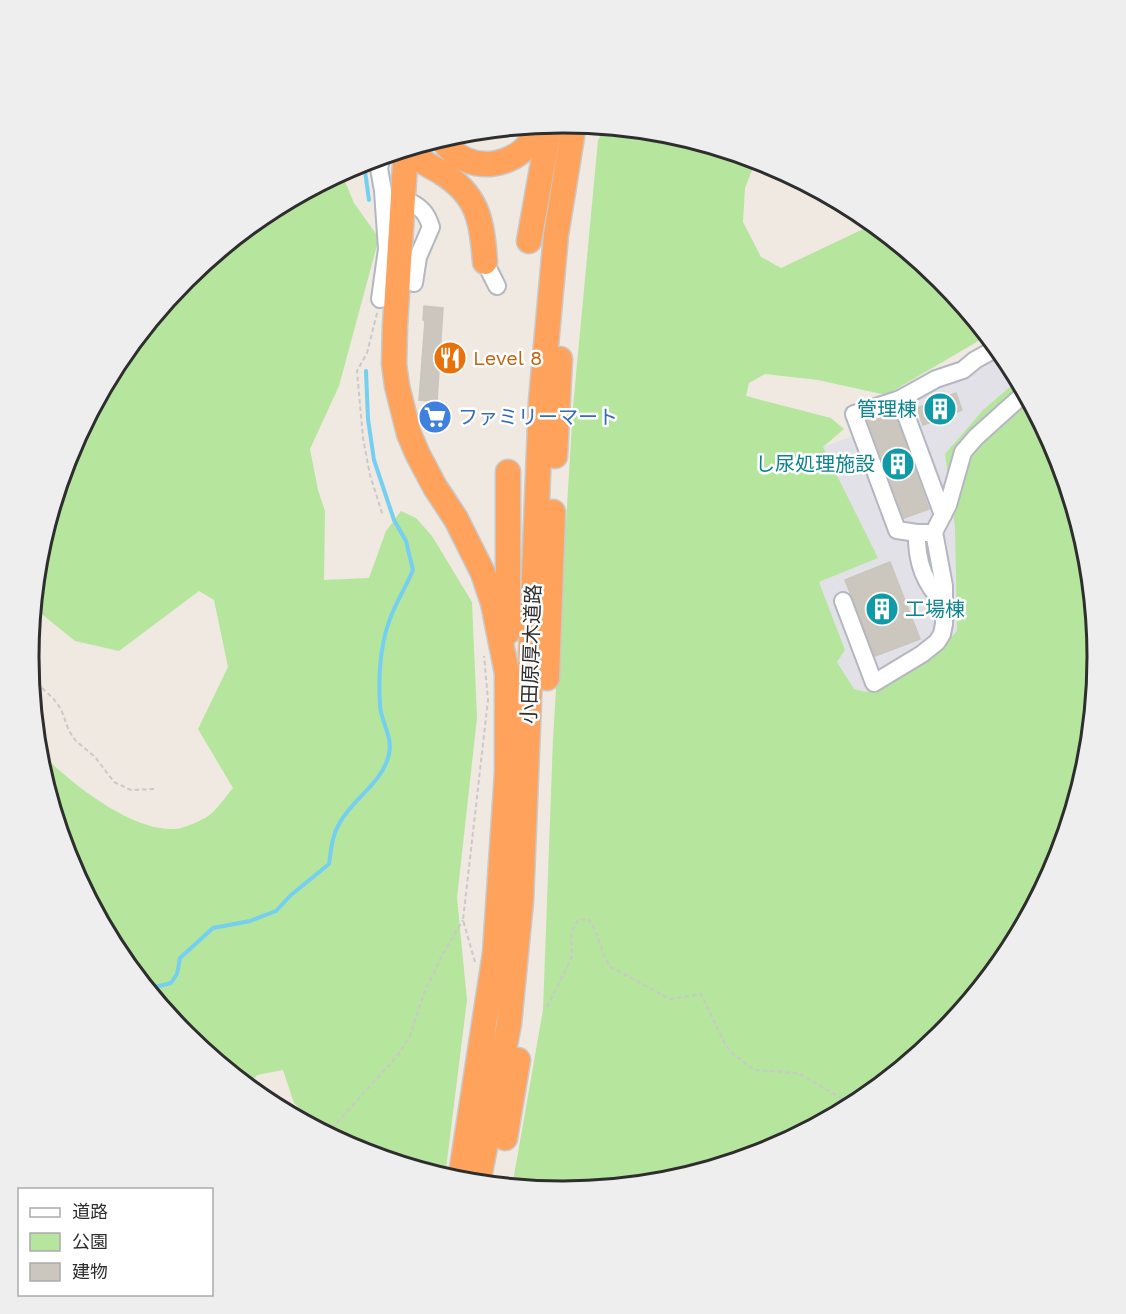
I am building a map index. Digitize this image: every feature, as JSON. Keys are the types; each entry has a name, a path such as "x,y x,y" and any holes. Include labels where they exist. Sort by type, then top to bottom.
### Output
{"highway":[{"path":"529,241 548,133"},
{"name":"小田原厚木道路","path":"480,1174 508,1024 521,901 541,401 556,235 572,133"},
{"path":"448,146 460,157 483,165 494,165 508,161 520,153 535,134"},
{"name":"小田原厚木道路","path":"497,1177 513,1096 528,983 542,816 562,317 570,237 588,134"},
{"path":"415,155 452,179 474,204 483,230 485,262"},
{"path":"407,157 395,326 394,364 397,386 409,434 418,455 456,519 483,573 493,603 507,673"},
{"path":"462,1171 495,953 507,773 508,472"}],"street":[{"path":"379,167 396,196 422,208 431,227 418,257 414,283"},
{"path":"380,298 396,196"},
{"path":"485,262 497,286"},
{"path":"934,532 917,533 897,530 854,414 900,399 936,379 963,370 989,353"},
{"path":"900,399 943,515"},
{"path":"843,601 874,682 922,654 937,642 944,624 944,586 934,532 948,505 963,452 976,437 1019,399"},
{"path":"917,533 916,549 923,576 932,592 944,603"}],"path":[{"path":"380,298 367,353 357,371 363,438 370,475 383,516"},
{"path":"476,964 463,921 488,700 483,647"},
{"path":"40,686 61,709 69,731 76,741 95,757 114,782 131,790 157,789"},
{"path":"548,1006 572,957 571,933 579,920 588,919 595,927 606,960 611,967 670,999 701,994 725,1044 732,1053 754,1070 798,1072 844,1099"},
{"path":"333,1128 398,1055 410,1036 424,993 443,954 463,921"}],"shaded area":[{"path":"986,348 1030,420 957,631 932,657 866,692 854,689 837,662 819,582 877,558 823,447 856,435 853,410"}],"green space":[{"path":"601,134 665,143 699,151 753,169 745,188 743,222 761,257 781,268 864,228 934,286 980,340 886,395 818,380 765,374 749,383 746,396 831,418 844,429 823,447 878,558 819,582 845,650 837,662 854,689 866,692 932,657 957,631 955,527 945,454 983,410 1011,386 1047,456 1069,521 1083,589 1087,657 1086,691 1083,725 1069,793 1047,858 1033,889 999,948 979,976 934,1028 908,1051 882,1073 825,1111 764,1141 731,1153 699,1163 631,1177 563,1181 529,1180 513,1179 543,1010 553,739 573,407 598,140"},
{"path":"345,181 354,203 379,238 339,386 310,449 318,490 325,511 324,580 369,578 386,531 401,511 416,518 432,536 472,602 477,718 457,898 467,1000 446,1168 362,1141 304,1113 294,1103 283,1070 257,1075 253,1080 244,1073 192,1028 147,976 109,919 79,858 57,793 49,760 100,802 138,822 157,827 178,829 209,816 233,788 198,729 228,667 214,600 199,591 119,651 75,641 41,613 43,589 57,521 67,489 79,456 109,395 147,338 192,286 244,241 272,221"}],"building":[{"path":"424,306 443,308 437,402 419,400"},
{"name":"管理棟","path":"956,393 962,410 941,422 940,419 923,425 917,408"},
{"name":"し尿処理施設","path":"894,412 929,509 904,518 868,421"},
{"name":"工場棟","path":"890,562 920,639 875,656 845,580"}],"waterway":[{"path":"365,172 369,200"},
{"path":"156,987 171,983 177,974 180,958 213,928 250,921 276,911 291,895 329,864 333,838 339,824 386,764 390,747 380,705 382,655 390,618 413,570 406,541 394,520 374,460 368,419 366,371"}],"place":[{"name":"Level 8","path":"450,358"},
{"name":"管理棟","path":"940,409"},
{"name":"ファミリーマート","path":"435,417"},
{"name":"し尿処理施設","path":"898,464"},
{"name":"工場棟","path":"882,609"}]}
